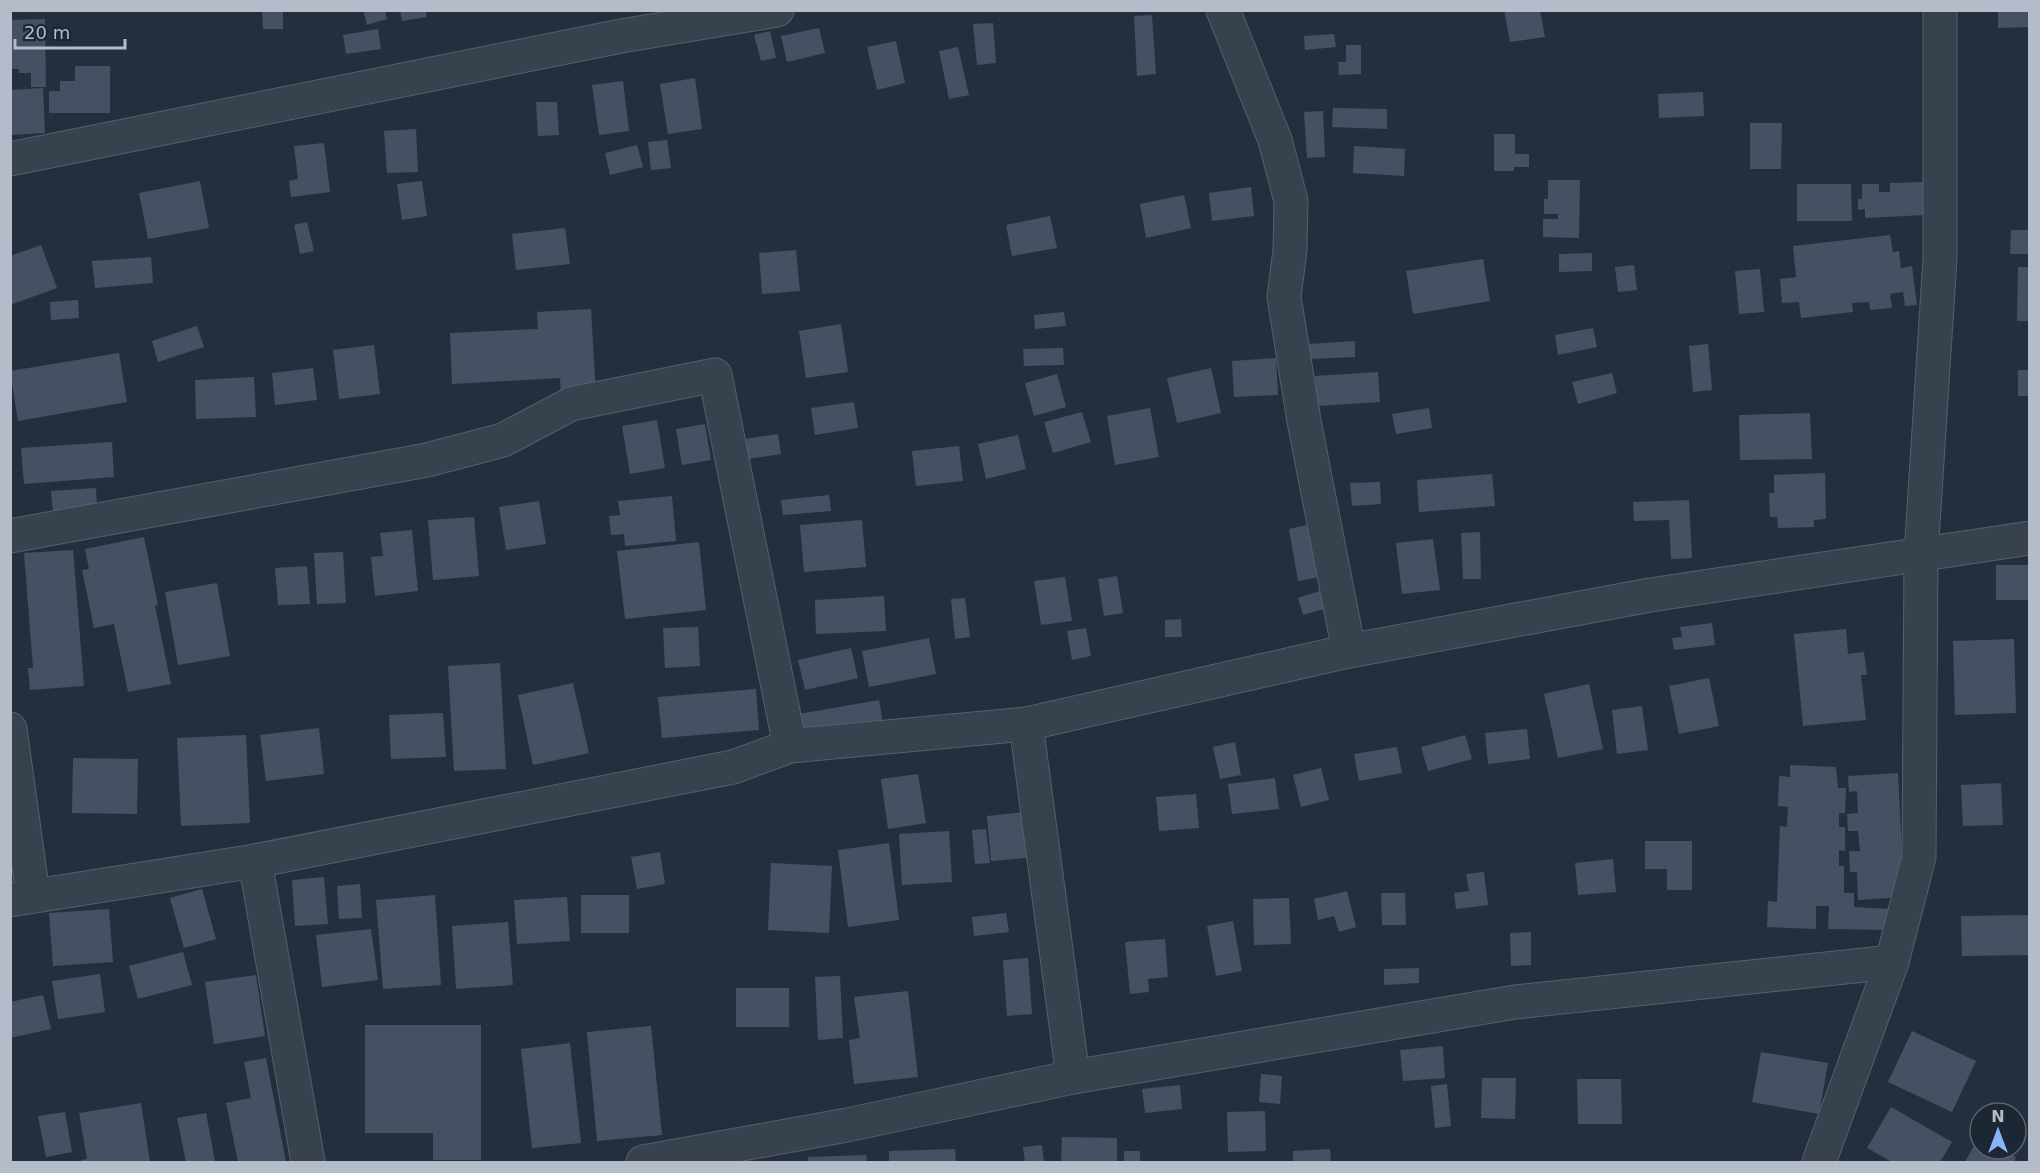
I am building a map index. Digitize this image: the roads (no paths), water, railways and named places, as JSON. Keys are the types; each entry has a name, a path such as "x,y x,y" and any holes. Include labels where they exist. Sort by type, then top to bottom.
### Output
{"street":[{"path":"10,159 609,39 777,10"},
{"path":"1223,10 1275,140 1291,201 1290,250 1284,297 1304,421 1349,651"},
{"path":"1819,1162 1892,962 1919,857 1921,555 1940,258 1940,10"},
{"path":"10,536 427,460 503,440 571,404 715,375 790,746"},
{"path":"10,729 22,897 255,861 733,767 790,746 1026,724 1349,651 1650,595 2030,538"},
{"path":"1026,724 1073,1077"},
{"path":"255,861 308,1162"},
{"path":"643,1162 847,1125 1073,1077 1515,1002 1892,962"}]}
